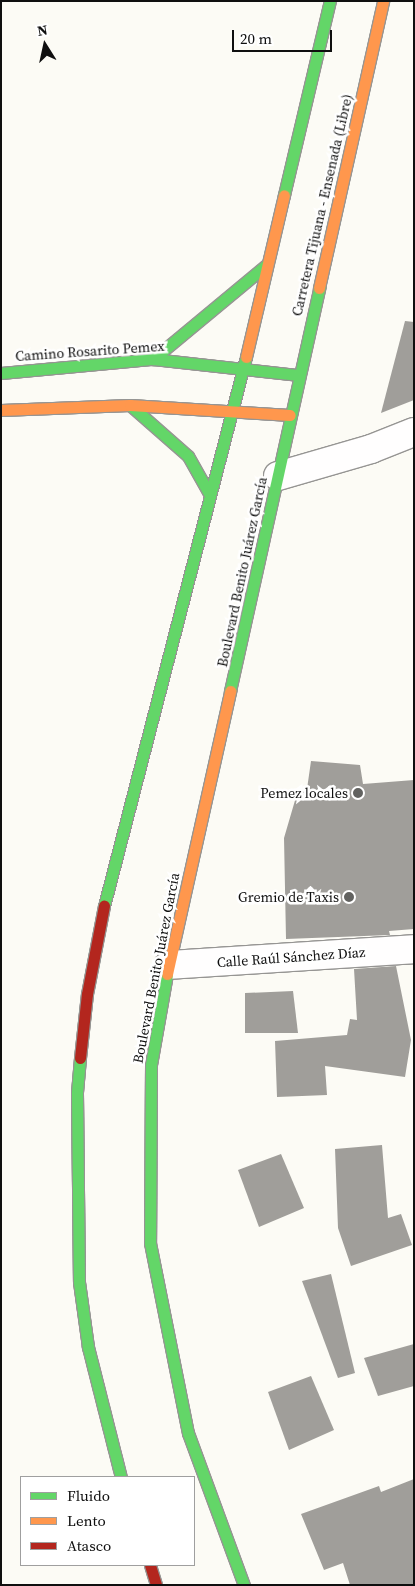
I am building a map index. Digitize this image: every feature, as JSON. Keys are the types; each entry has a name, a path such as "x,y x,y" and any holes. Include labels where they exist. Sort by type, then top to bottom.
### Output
{"main road":[{"path":"121,1476 88,1347 79,1282 77,1093 87,994 106,897 234,409 265,266 330,1"},
{"name":"Carretera Tijuana - Ensenada (Libre)","path":"290,414 383,1"},
{"path":"153,359 265,266"},
{"name":"Camino Rosarito Pemex","path":"1,373 153,359 243,367 299,375"},
{"path":"130,405 188,456 210,495"},
{"path":"1,410 130,405 234,409 290,414"},
{"name":"Boulevard Benito Juárez García","path":"244,1585 188,1433 165,1331 150,1243 151,1066 169,964 278,476 290,414"},
{"path":"150,1566 156,1585"}],"street":[{"path":"278,476 371,449 414,432"},
{"name":"Calle Raúl Sánchez Díaz","path":"169,964 414,949"}],"building":[{"path":"405,321 414,322 414,400 381,413"},
{"path":"311,761 360,765 363,784 414,780 414,929 389,931 390,935 286,939 284,838 296,797 307,789"},
{"path":"396,966 411,1040 405,1077 325,1066 327,1095 277,1097 275,1041 347,1035 350,1019 357,1020 354,969"},
{"path":"293,991 298,1033 245,1033 245,993"},
{"path":"382,1145 388,1218 401,1214 412,1245 351,1266 338,1228 335,1149"},
{"path":"281,1154 304,1208 259,1227 238,1170"},
{"path":"331,1274 355,1373 338,1378 302,1281"},
{"path":"414,1344 414,1386 378,1396 364,1358"},
{"path":"311,1376 334,1430 289,1450 268,1392"},
{"path":"414,1479 414,1585 350,1585 343,1563 324,1570 301,1514 379,1486 381,1492"}],"traffic: fast":[{"path":"284,195 330,1"},
{"path":"153,359 265,266"},
{"path":"230,691 319,288"},
{"path":"104,906 246,357"},
{"path":"1,373 153,359 299,375"},
{"path":"130,405 188,456 210,495"},
{"path":"167,974 151,1065 150,1243 188,1433 244,1585"},
{"path":"80,1058 77,1093 79,1282 88,1347 121,1476"}],"traffic: slow":[{"path":"319,288 383,1"},
{"path":"246,357 284,195"},
{"path":"1,410 130,405 290,415"},
{"path":"167,974 230,691"}],"traffic: jam":[{"path":"80,1058 87,994 104,906"},
{"path":"150,1566 156,1585"}],"place":[{"name":"Pemez locales","path":"358,793"},
{"name":"Gremio de Taxis","path":"349,897"}]}
